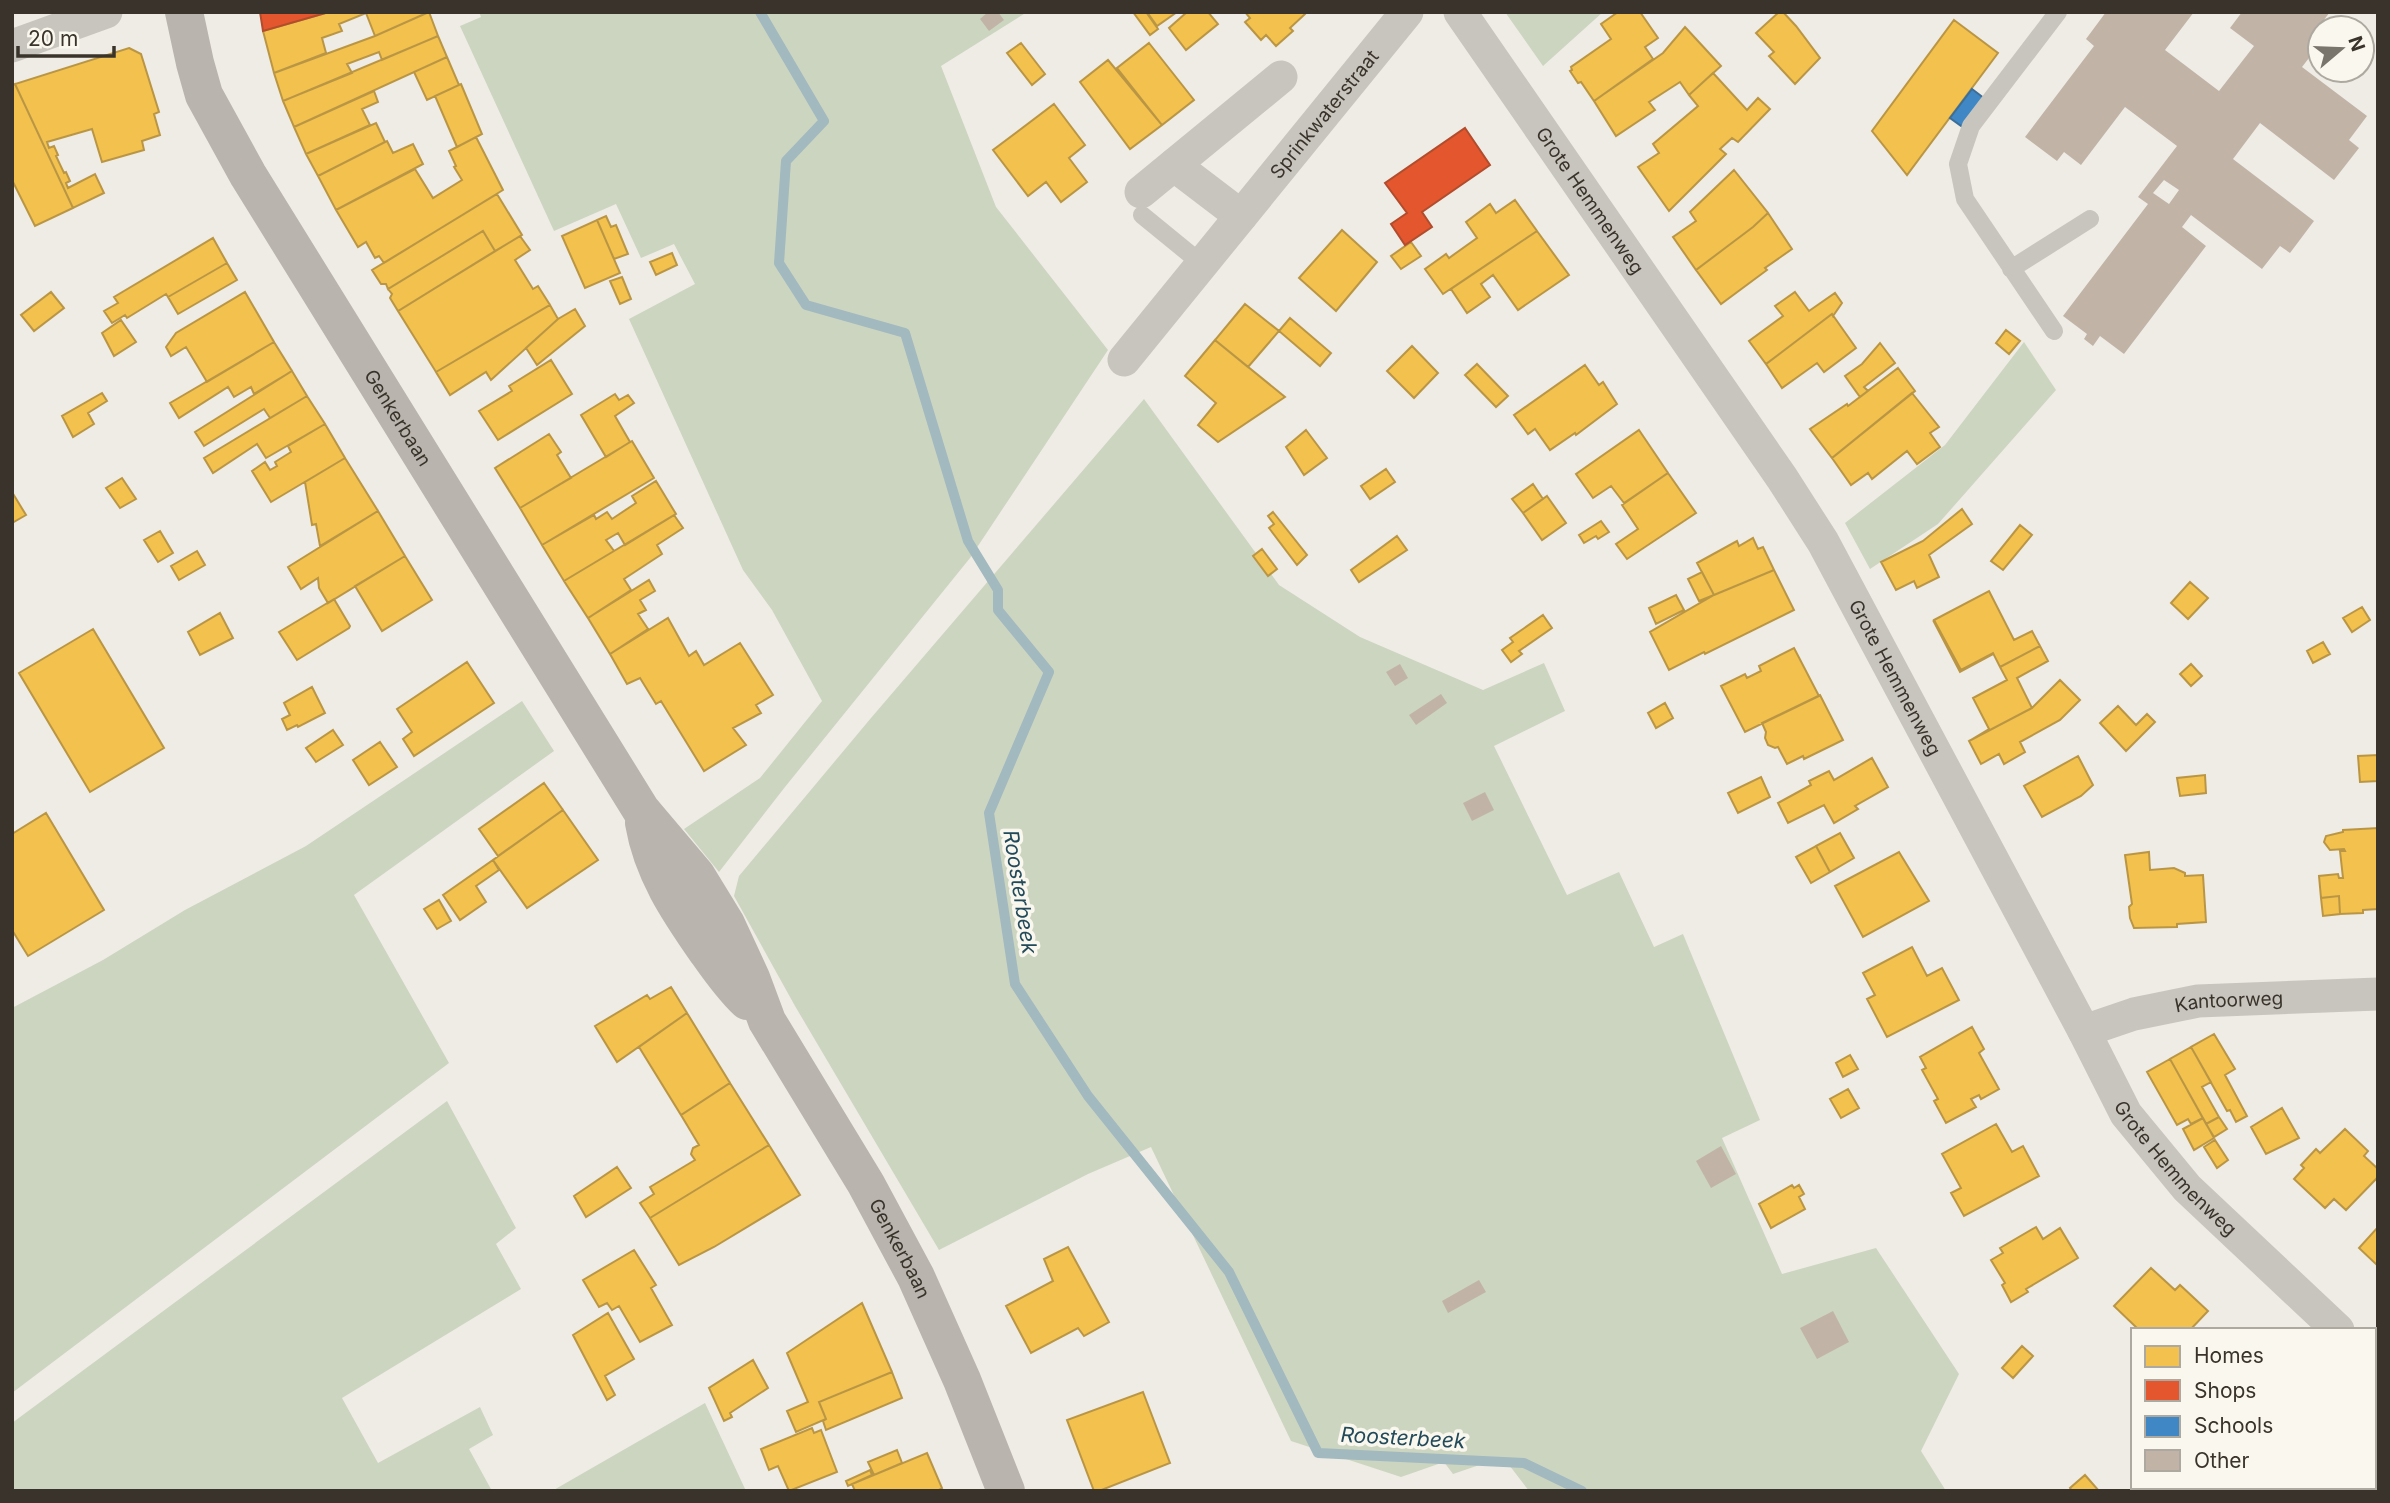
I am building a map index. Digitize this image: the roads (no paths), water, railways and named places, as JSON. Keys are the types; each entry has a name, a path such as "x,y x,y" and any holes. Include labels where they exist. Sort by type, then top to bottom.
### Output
{"street":[{"path":"12,46 106,12"},
{"name":"Genkerbaan","path":"184,12 194,63 204,95 219,125 641,810 648,848 672,899 715,962 741,995 767,1021 866,1185 916,1278 962,1380 1006,1491"},
{"name":"Sprinkwaterstraat","path":"1124,360 1407,12"},
{"name":"Grote Hemmenweg","path":"1460,12 1766,455 1823,542 2126,1114 2187,1188 2336,1328"},
{"path":"1142,204 1174,165 1281,77"},
{"path":"1174,165 1241,216"},
{"name":"Kantoorweg","path":"2084,1031 2134,1014 2198,1000 2378,994"}],"lane":[{"path":"2054,331 1965,198 1958,164 1971,126 2058,12"},
{"path":"1142,204 1202,264"},
{"path":"2011,269 2090,219"}],"waterway":[{"name":"Roosterbeek","path":"760,12 824,121 786,161 779,263 806,305 905,333 968,541 998,590 998,610 1049,672 989,813 1015,984 1088,1096 1229,1272 1318,1453 1524,1463 1582,1491"}]}
